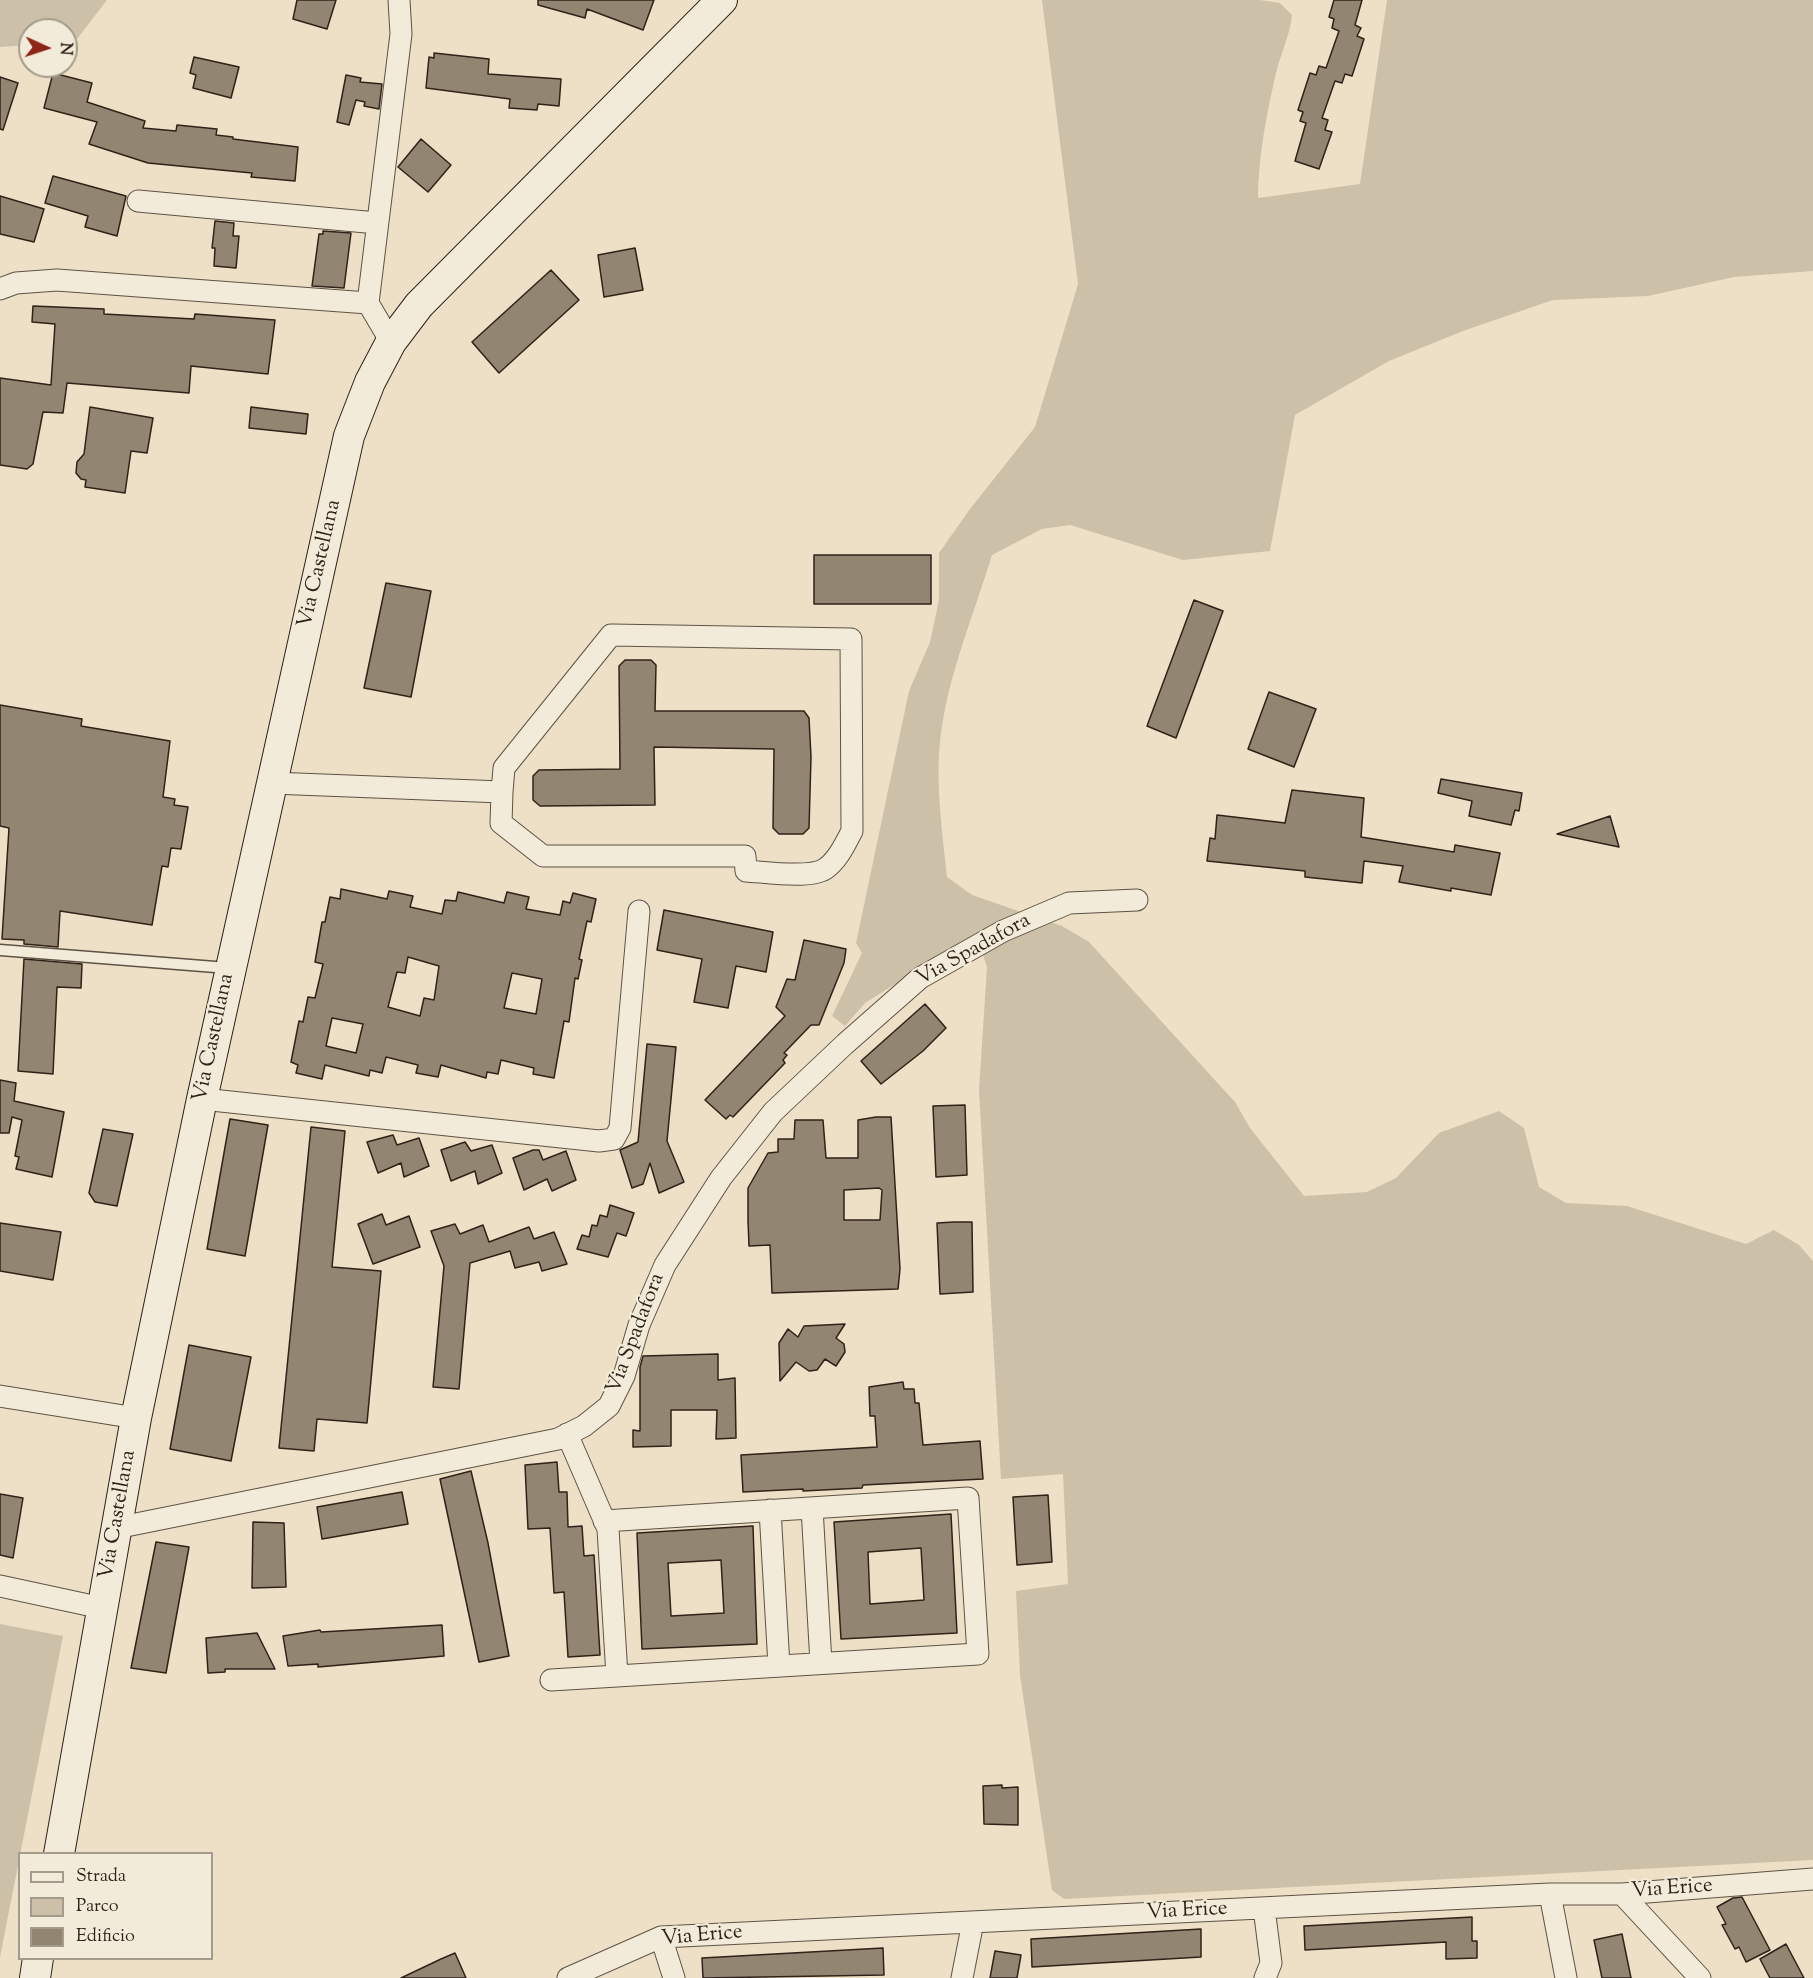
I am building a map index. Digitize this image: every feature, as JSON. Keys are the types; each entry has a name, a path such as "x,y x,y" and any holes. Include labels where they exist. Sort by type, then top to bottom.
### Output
{"main road":[{"name":"Via Castellana","path":"59,1852 136,1418 202,1099 350,436 370,382 391,342 419,305 720,0"},
{"path":"35,1978 38,1960"}],"street":[{"path":"391,342 368,303 401,34 399,0"},
{"path":"138,201 377,223"},
{"path":"0,289 16,283 57,280 368,303"},
{"path":"611,635 851,639 852,831 842,850 825,869 810,874 746,872 745,856 543,856 501,823 502,792 504,768 611,635"},
{"path":"272,783 502,792"},
{"name":"Via Spadafora","path":"116,1528 558,1439 584,1426 609,1406 624,1376 639,1325 665,1265 721,1178 773,1112 920,978 1003,931 1069,903 1137,900"},
{"path":"202,1099 599,1141 614,1139 620,1128 639,911"},
{"path":"0,1396 136,1418"},
{"path":"567,1434 608,1529 617,1676"},
{"path":"551,1680 978,1654 968,1498 604,1521"},
{"path":"812,1508 821,1664"},
{"path":"770,1510 779,1666"},
{"path":"0,1586 102,1608"},
{"name":"Via Erice","path":"568,1978 661,1937 1550,1894 1622,1894 1813,1879"},
{"path":"1550,1894 1566,1978"},
{"path":"1622,1894 1700,1978"},
{"path":"1264,1908 1271,1963 1265,1978"},
{"path":"962,1978 974,1922"},
{"path":"661,1937 674,1978"}],"lane":[{"path":"0,950 231,968"}],"green space":[{"path":"0,0 107,0 78,38 78,18 18,18 18,46 0,47"},
{"path":"1042,0 1260,0 1280,3 1292,15 1266,119 1258,198 1360,184 1387,0 1813,0 1813,271 1734,277 1648,296 1553,300 1463,331 1389,361 1295,415 1270,551 1183,560 1070,525 1042,529 992,555 951,683 942,726 939,764 947,877 972,895 1062,926 1089,942 1235,1102 1250,1128 1304,1196 1367,1192 1396,1178 1439,1133 1499,1111 1524,1128 1539,1187 1566,1203 1627,1206 1746,1244 1774,1230 1799,1245 1813,1261 1813,1860 1064,1899 1052,1890 1020,1675 1016,1591 1068,1584 1063,1474 1001,1479 979,1090 987,967 976,933 865,1003 845,1026 832,1016 862,953 856,943 909,691 930,642 939,600 939,553 970,509 1035,427 1078,284"},
{"path":"0,1624 63,1636 21,1852 18,1852 18,1865 0,1957"}],"building":[{"path":"297,0 336,0 327,29 293,19"},
{"path":"538,0 654,0 643,30 587,9 585,18 538,5"},
{"path":"1334,0 1362,0 1355,25 1361,28 1357,36 1364,39 1352,76 1345,74 1342,83 1335,81 1322,118 1328,120 1325,130 1332,132 1319,169 1295,161 1306,123 1300,121 1303,112 1298,110 1310,73 1316,75 1319,66 1326,68 1339,31 1332,28 1334,19 1329,17"},
{"path":"434,53 489,59 488,74 561,79 559,106 538,104 537,110 509,108 510,99 426,88 429,57 434,58"},
{"path":"194,57 239,67 231,98 193,88 196,75 190,73"},
{"path":"346,75 361,78 360,82 382,84 379,109 364,106 365,102 356,100 349,125 337,122"},
{"path":"0,77 18,83 3,130 0,129"},
{"path":"52,78 72,78 92,83 87,102 145,121 143,128 176,131 177,125 217,129 216,135 233,137 233,139 298,147 295,181 251,177 252,173 148,163 89,144 97,122 44,108"},
{"path":"421,139 451,165 428,192 398,167"},
{"path":"53,176 126,196 117,236 85,227 88,216 45,203"},
{"path":"0,196 44,209 34,242 0,234"},
{"path":"215,221 234,223 233,236 239,236 236,268 214,266 215,248 212,248"},
{"path":"323,231 351,233 344,288 312,286 319,234 323,234"},
{"path":"635,248 643,290 604,297 598,255"},
{"path":"551,270 579,300 499,373 472,342"},
{"path":"33,306 104,309 104,314 194,319 195,314 275,320 268,374 191,366 189,393 67,383 63,413 43,412 33,464 27,469 0,465 0,378 51,385 55,324 32,322"},
{"path":"90,407 153,418 147,453 131,451 125,493 85,487 86,480 81,479 76,473 77,462 84,454"},
{"path":"251,407 308,414 306,434 249,428"},
{"path":"814,555 931,555 931,604 814,604"},
{"path":"386,583 431,591 411,697 364,688"},
{"path":"1194,600 1223,611 1176,738 1147,726"},
{"path":"625,660 651,660 656,665 655,711 804,711 809,718 811,757 809,828 803,834 779,834 773,828 774,749 654,747 655,805 540,806 533,800 533,776 539,770 620,769 619,666"},
{"path":"1269,692 1316,709 1294,767 1248,749"},
{"path":"0,705 82,719 81,726 170,741 163,797 175,799 174,805 188,807 181,849 171,848 168,867 162,866 152,925 60,911 58,947 24,944 24,940 2,939 9,828 0,826"},
{"path":"1441,779 1522,793 1519,811 1515,810 1511,825 1469,816 1472,801 1438,793"},
{"path":"1292,790 1364,798 1361,837 1454,852 1455,845 1500,853 1491,895 1399,882 1403,866 1364,861 1362,883 1305,877 1305,871 1207,861 1210,838 1215,839 1217,815 1285,823"},
{"path":"1610,816 1619,847 1557,834"},
{"path":"341,889 387,899 389,891 413,896 410,907 442,914 445,900 456,901 458,892 504,903 507,892 529,897 526,909 560,915 563,901 570,903 573,893 596,899 591,922 587,921 579,959 582,960 578,979 575,978 569,1022 564,1021 554,1078 533,1074 534,1068 501,1060 498,1074 487,1072 486,1078 441,1065 438,1077 416,1073 418,1065 386,1057 382,1073 370,1070 369,1076 325,1065 322,1079 296,1073 298,1065 291,1062 299,1021 303,1022 308,997 315,998 323,964 315,962 322,922 325,922 330,897 340,899","holes":["408,957 439,966 434,1000 424,998 420,1016 388,1007 397,972 405,973","512,973 542,979 536,1014 504,1008","332,1018 363,1024 356,1053 326,1046"]},
{"path":"664,910 773,932 766,972 736,966 728,1008 694,1002 702,959 657,950"},
{"path":"804,940 846,949 844,963 819,1025 811,1025 784,1053 787,1055 783,1060 785,1063 733,1117 730,1115 726,1119 705,1100 785,1016 776,1007 787,979 795,980"},
{"path":"24,959 82,964 81,988 57,987 53,1074 18,1071"},
{"path":"925,1004 946,1028 923,1051 881,1084 861,1061"},
{"path":"647,1044 676,1047 667,1141 684,1182 659,1193 650,1163 643,1184 632,1188 620,1150 638,1142"},
{"path":"0,1080 16,1083 14,1101 64,1112 52,1177 16,1169 19,1157 15,1156 22,1120 12,1117 9,1133 0,1133"},
{"path":"965,1105 967,1175 936,1177 933,1106"},
{"path":"891,1117 900,1269 898,1289 772,1293 770,1245 749,1246 748,1188 768,1153 778,1152 778,1139 794,1139 795,1120 823,1120 826,1158 858,1158 858,1120","holes":["879,1188 882,1190 880,1220 844,1220 844,1190"]},
{"path":"230,1119 268,1125 245,1256 207,1249"},
{"path":"311,1127 345,1131 332,1267 381,1271 367,1423 317,1419 314,1451 279,1448"},
{"path":"103,1129 133,1134 117,1206 95,1202 89,1193"},
{"path":"393,1135 397,1145 419,1138 429,1166 404,1177 401,1163 378,1173 367,1142"},
{"path":"465,1142 471,1151 492,1145 502,1173 478,1184 475,1171 451,1181 441,1150"},
{"path":"539,1150 543,1160 566,1151 576,1180 552,1191 547,1179 524,1190 513,1158"},
{"path":"610,1205 634,1213 626,1236 617,1233 608,1257 577,1249 582,1235 589,1237 592,1225 597,1226 600,1215 607,1217"},
{"path":"382,1214 386,1225 409,1216 420,1247 373,1264 358,1224"},
{"path":"972,1222 973,1292 940,1294 937,1223"},
{"path":"0,1223 61,1232 53,1280 0,1271"},
{"path":"455,1224 460,1234 483,1225 489,1242 529,1227 534,1239 554,1232 567,1264 542,1271 539,1262 515,1268 510,1251 470,1263 459,1389 433,1387 444,1266 431,1231"},
{"path":"845,1324 836,1338 844,1344 845,1352 836,1366 825,1359 817,1370 809,1371 796,1362 780,1381 779,1343 788,1329 798,1337 804,1326"},
{"path":"189,1345 251,1357 231,1461 170,1449"},
{"path":"718,1354 718,1380 735,1378 736,1438 716,1439 717,1410 671,1410 671,1446 633,1447 633,1430 640,1431 640,1367 643,1356"},
{"path":"903,1382 904,1389 914,1389 915,1403 919,1403 923,1445 980,1441 983,1479 863,1485 862,1488 743,1492 741,1455 877,1447 875,1416 870,1416 869,1387"},
{"path":"557,1462 559,1492 567,1492 568,1527 582,1526 584,1556 594,1555 600,1655 568,1657 564,1592 554,1593 550,1528 528,1529 525,1465"},
{"path":"471,1471 488,1543 509,1656 479,1662 440,1479"},
{"path":"402,1492 408,1524 322,1539 317,1507"},
{"path":"0,1494 23,1498 13,1558 0,1555"},
{"path":"1048,1495 1052,1562 1017,1565 1013,1497"},
{"path":"951,1514 957,1633 841,1639 834,1522","holes":["921,1548 924,1600 870,1604 868,1552"]},
{"path":"253,1522 284,1523 286,1587 252,1588"},
{"path":"753,1526 757,1644 642,1649 637,1533","holes":["721,1560 724,1613 671,1616 668,1563"]},
{"path":"156,1542 189,1547 166,1673 131,1668"},
{"path":"442,1625 444,1656 318,1667 318,1664 288,1666 283,1636 320,1630 321,1632"},
{"path":"257,1633 275,1669 225,1669 225,1672 208,1673 206,1638"},
{"path":"1002,1785 1002,1788 1018,1787 1018,1825 984,1824 983,1786"},
{"path":"1742,1897 1770,1950 1746,1962 1739,1947 1735,1949 1722,1925 1726,1924 1717,1907 1733,1898"},
{"path":"1472,1917 1472,1941 1477,1941 1477,1958 1446,1959 1446,1942 1305,1950 1304,1926"},
{"path":"1201,1929 1201,1957 1032,1967 1031,1939"},
{"path":"1622,1934 1631,1978 1602,1978 1594,1940"},
{"path":"1786,1944 1804,1978 1770,1978 1760,1959"},
{"path":"883,1948 884,1975 703,1978 702,1958"},
{"path":"995,1951 1021,1955 1017,1978 990,1978"},
{"path":"455,1953 466,1978 401,1978 441,1959"}]}
